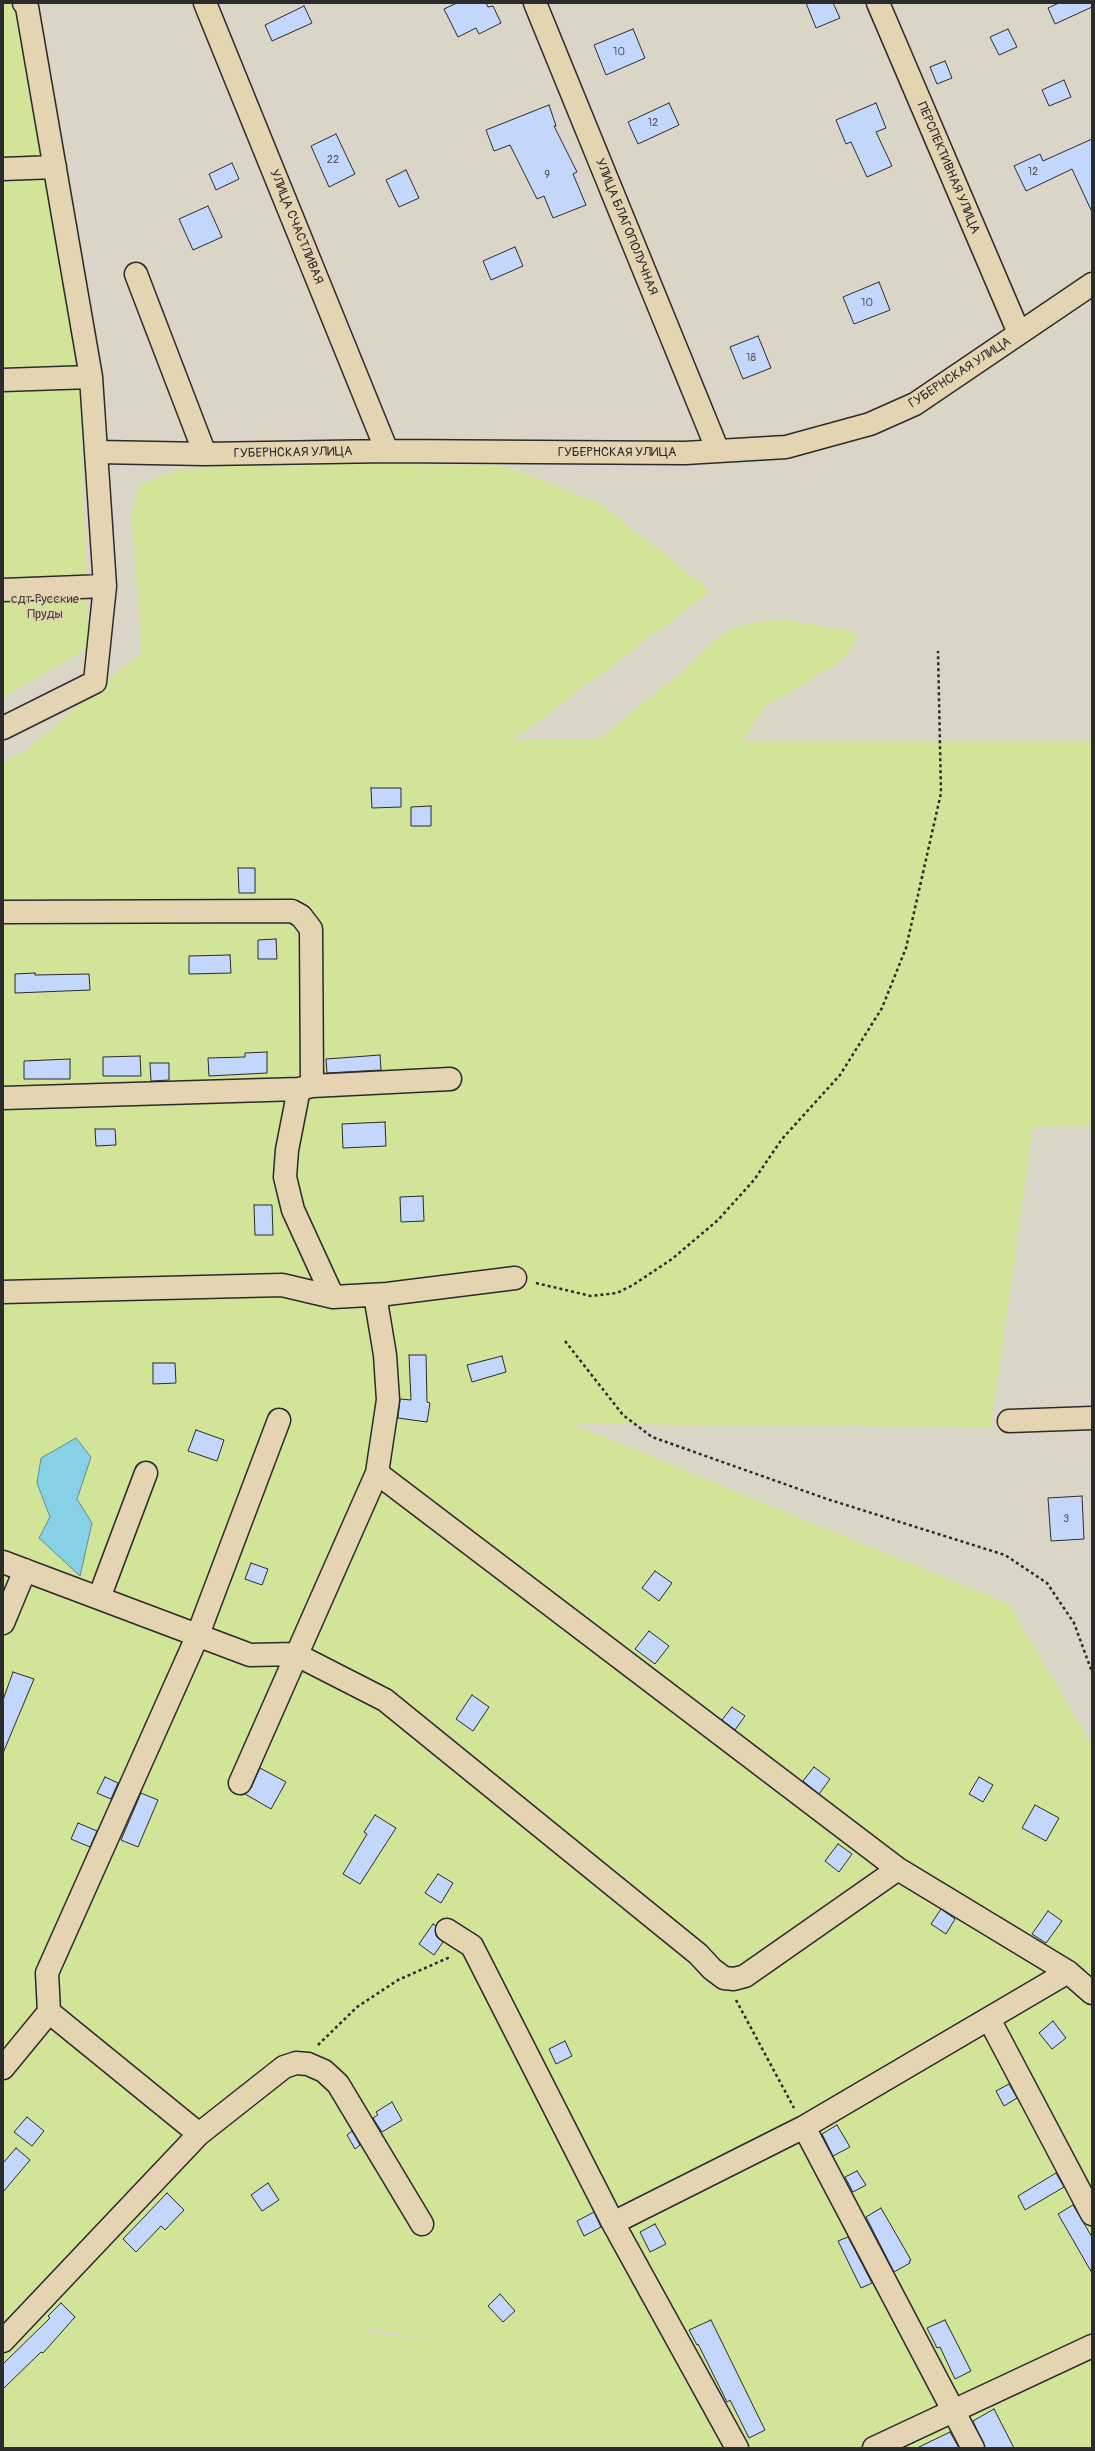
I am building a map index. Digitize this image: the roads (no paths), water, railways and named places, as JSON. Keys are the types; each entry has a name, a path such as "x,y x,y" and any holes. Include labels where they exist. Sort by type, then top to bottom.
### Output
{"street":[{"path":"3,728 95,682 105,586 98,452 91,377 55,167 26,7 24,3"},
{"name":"УЛИЦА СЧАСТЛИВАЯ","path":"205,3 387,451"},
{"name":"УЛИЦА БЛАГОПОЛУЧНАЯ","path":"535,3 718,451"},
{"name":"ПЕРСПЕКТИВНАЯ УЛИЦА","path":"878,3 1019,333"},
{"path":"3,169 55,167"},
{"path":"136,274 205,454"},
{"name":"ГУБЕРНСКАЯ УЛИЦА","path":"98,452 205,454 387,451 685,453 786,447 870,424 915,404 1092,284"},
{"path":"3,380 91,377"},
{"path":"3,590 105,586"},
{"path":"3,912 292,911 301,916 312,929 305,1087 287,1150 285,1177 293,1210 333,1297"},
{"path":"3,1098 450,1080"},
{"path":"3,1292 282,1285 333,1297 375,1295 515,1278"},
{"path":"240,1782 295,1654 377,1474 388,1400 385,1355 375,1295"},
{"path":"1009,1421 1092,1418"},
{"path":"3,2068 49,2012 47,1973 197,1637 279,1420"},
{"path":"99,1598 146,1473"},
{"path":"377,1474 898,1869 1068,1972 1092,1993"},
{"path":"3,1562 197,1637 250,1655 295,1654 385,1700 698,1954 712,1970 724,1978 734,1980 745,1976 898,1869"},
{"path":"3,1623 25,1570"},
{"path":"447,1930 472,1946 613,2223 737,2448"},
{"path":"613,2223 804,2126 1068,1972"},
{"path":"49,2012 199,2134"},
{"path":"989,2019 1092,2214"},
{"path":"3,2340 199,2134 284,2067 296,2063 308,2064 324,2071 338,2084 422,2224"},
{"path":"804,2126 973,2448"},
{"path":"874,2448 1092,2346"}],"water":[{"path":"76,1438 91,1457 77,1499 92,1523 80,1576 39,1538 50,1517 37,1483 41,1458"}],"park label":[{"name":"сдт Русские Пруды","path":"45,608"}]}
